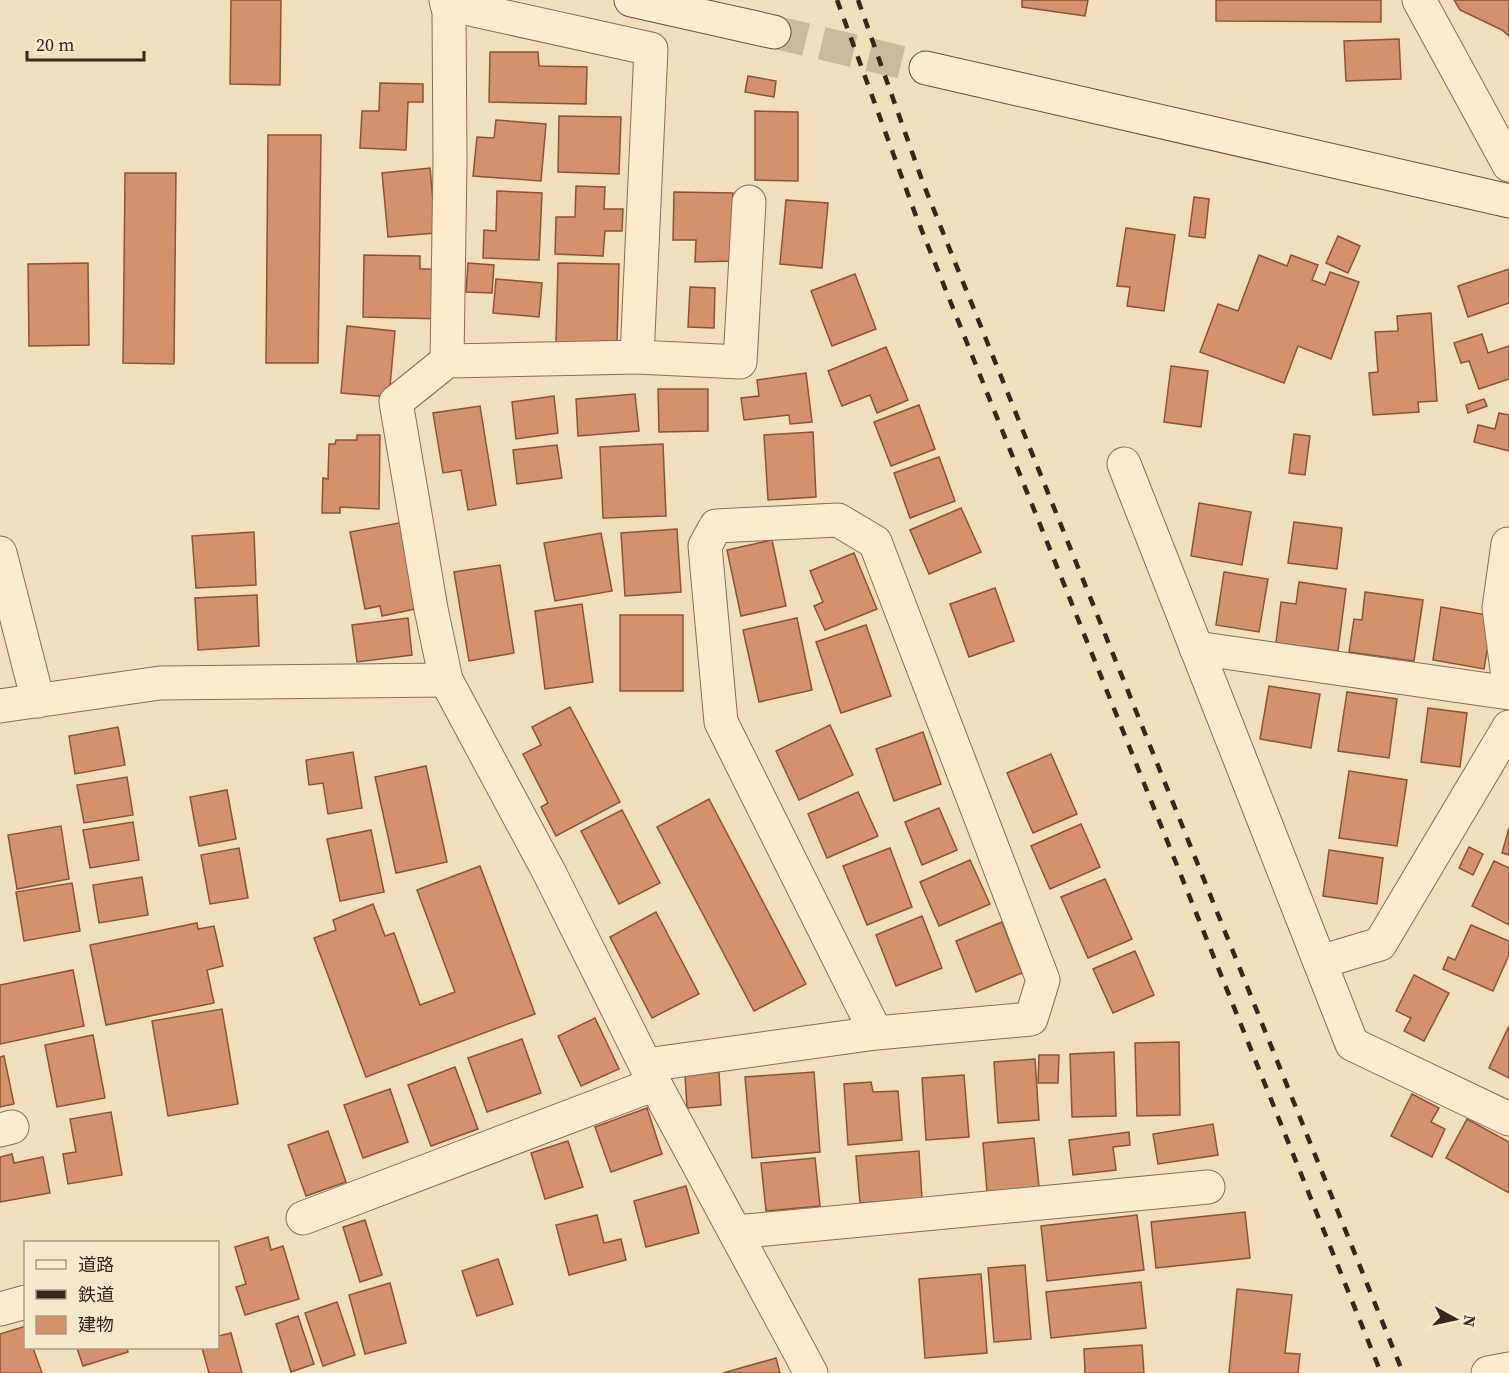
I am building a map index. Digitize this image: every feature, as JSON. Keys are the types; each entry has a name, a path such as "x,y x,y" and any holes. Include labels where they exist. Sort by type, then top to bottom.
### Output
{"street":[{"path":"631,0 774,32"},
{"path":"1419,0 1509,165"},
{"path":"447,361 450,161 449,12 447,2 651,49 637,357"},
{"path":"926,68 1509,201"},
{"path":"749,202 740,362 637,357 447,361 396,402 431,609 446,680 549,872 650,1074 811,1373"},
{"path":"1124,464 1352,1044 1509,1119"},
{"path":"303,1218 650,1074 876,1033 1030,1019 1043,980 875,542 838,520 716,526 705,546 721,722 876,1033"},
{"path":"1508,544 1499,608 1509,685"},
{"path":"0,553 38,701"},
{"path":"1196,648 1509,693"},
{"path":"0,706 160,683 446,680"},
{"path":"1320,962 1380,944 1509,727"},
{"path":"736,1232 1208,1187"},
{"path":"0,1309 24,1303"},
{"path":"1488,1373 1509,1369"}],"building":[{"path":"231,0 281,0 280,85 230,84"},
{"path":"1022,0 1088,0 1085,16 1022,7"},
{"path":"1216,0 1381,0 1381,22 1216,21"},
{"path":"1454,0 1509,0 1509,36 1502,30 1460,10"},
{"path":"1399,39 1401,79 1346,81 1344,41"},
{"path":"490,52 538,52 539,66 587,67 586,104 489,102"},
{"path":"748,76 776,81 774,97 745,92"},
{"path":"380,83 423,84 423,102 408,102 406,150 360,148 362,111 379,111"},
{"path":"755,111 798,112 798,181 755,180"},
{"path":"559,116 621,117 619,174 558,172"},
{"path":"496,120 546,124 541,181 473,176 477,137 494,138"},
{"path":"268,135 321,135 318,363 266,363"},
{"path":"430,168 436,233 388,237 382,173"},
{"path":"125,173 176,173 174,364 123,363"},
{"path":"576,186 605,187 604,209 623,209 622,231 605,231 603,256 555,254 556,217 575,217"},
{"path":"497,191 542,193 539,260 483,258 484,230 496,231"},
{"path":"674,192 733,193 732,261 695,262 696,240 673,240"},
{"path":"1194,197 1209,199 1205,238 1189,236"},
{"path":"786,200 828,203 822,268 780,264"},
{"path":"1126,228 1175,235 1164,311 1127,306 1130,287 1117,286"},
{"path":"1338,236 1360,246 1348,273 1326,263"},
{"path":"364,255 420,256 420,269 433,269 443,319 363,317"},
{"path":"1259,255 1287,266 1291,255 1318,265 1312,280 1325,285 1330,272 1359,282 1331,359 1298,346 1284,383 1200,352 1218,304 1238,311"},
{"path":"88,263 89,345 29,346 28,264"},
{"path":"468,263 494,265 492,293 466,292"},
{"path":"558,263 619,264 617,346 556,345"},
{"path":"1509,269 1509,303 1468,317 1458,286"},
{"path":"855,274 876,329 832,346 811,291"},
{"path":"496,279 542,283 539,317 493,313"},
{"path":"690,287 715,288 714,328 688,327"},
{"path":"1431,313 1437,401 1418,402 1419,412 1373,415 1369,373 1378,372 1375,332 1398,331 1397,316"},
{"path":"347,326 395,331 389,397 341,393"},
{"path":"1482,334 1488,353 1509,346 1509,379 1479,389 1469,361 1461,363 1454,343"},
{"path":"886,347 908,400 877,413 870,395 842,406 828,371"},
{"path":"1171,366 1208,371 1201,427 1164,422"},
{"path":"806,373 812,422 790,424 789,415 744,420 741,398 759,396 757,380"},
{"path":"658,389 708,389 708,431 659,432"},
{"path":"635,394 639,431 578,436 576,399"},
{"path":"554,396 558,433 516,439 512,402"},
{"path":"1484,399 1487,406 1468,413 1466,405"},
{"path":"919,405 935,449 891,466 874,422"},
{"path":"480,406 496,505 468,510 461,470 443,473 433,413"},
{"path":"1499,413 1509,415 1509,451 1474,442 1478,425 1495,429"},
{"path":"813,432 816,497 768,500 764,435"},
{"path":"1294,434 1310,436 1305,475 1289,473"},
{"path":"357,435 380,435 379,509 340,507 340,513 322,513 323,478 328,479 329,444 335,444 336,440 357,440"},
{"path":"663,444 666,516 603,518 600,447"},
{"path":"557,445 562,478 517,484 513,450"},
{"path":"939,457 955,501 910,518 894,473"},
{"path":"1199,503 1251,512 1242,565 1191,556"},
{"path":"961,508 981,552 929,574 910,530"},
{"path":"404,522 420,608 382,616 380,606 365,609 350,532"},
{"path":"1294,522 1342,528 1337,569 1288,563"},
{"path":"677,529 681,592 625,596 621,533"},
{"path":"254,532 256,585 196,588 192,536"},
{"path":"601,533 612,591 555,601 544,543"},
{"path":"772,540 786,606 741,616 727,550"},
{"path":"854,553 877,609 825,630 814,606 823,602 810,571"},
{"path":"500,565 514,653 469,661 454,572"},
{"path":"1224,572 1268,579 1259,632 1216,625"},
{"path":"1299,582 1346,589 1338,651 1276,643 1281,602 1296,604"},
{"path":"995,588 1014,641 969,657 950,604"},
{"path":"1365,592 1423,600 1414,661 1349,652 1354,619 1362,620"},
{"path":"257,595 259,646 198,650 195,598"},
{"path":"582,604 593,682 545,689 535,611"},
{"path":"1441,607 1493,616 1484,669 1433,660"},
{"path":"620,615 683,615 683,691 620,691"},
{"path":"408,618 412,655 357,662 352,625"},
{"path":"797,618 812,690 759,702 743,630"},
{"path":"866,625 891,696 841,713 816,642"},
{"path":"1269,686 1320,694 1311,748 1260,739"},
{"path":"1347,692 1397,699 1389,758 1338,751"},
{"path":"570,707 620,802 556,836 541,807 548,803 523,754 541,745 532,727"},
{"path":"1428,708 1467,713 1460,767 1421,762"},
{"path":"830,725 853,775 799,800 776,751"},
{"path":"118,727 125,765 75,774 69,736"},
{"path":"923,732 941,784 894,801 876,749"},
{"path":"353,752 362,808 328,814 323,783 309,785 306,760"},
{"path":"1051,754 1077,814 1033,833 1007,773"},
{"path":"426,766 447,862 396,873 375,777"},
{"path":"1349,771 1407,780 1397,846 1339,838"},
{"path":"127,777 133,815 84,823 77,785"},
{"path":"227,790 236,839 199,846 190,797"},
{"path":"858,792 878,836 827,858 808,814"},
{"path":"709,799 806,984 754,1011 657,827"},
{"path":"939,808 957,850 922,865 905,822"},
{"path":"622,810 660,883 619,904 581,831"},
{"path":"133,822 139,860 90,868 83,830"},
{"path":"1081,824 1100,867 1050,889 1031,846"},
{"path":"61,826 69,879 17,889 8,835"},
{"path":"1509,828 1509,855 1502,853"},
{"path":"371,830 384,892 340,901 327,839"},
{"path":"1469,847 1483,854 1473,875 1459,868"},
{"path":"239,848 248,898 210,904 201,855"},
{"path":"890,848 912,907 867,925 843,866"},
{"path":"1329,850 1383,858 1377,904 1323,896"},
{"path":"970,860 990,904 939,926 920,882"},
{"path":"1494,861 1509,868 1509,925 1472,906"},
{"path":"480,866 535,1014 366,1077 314,938 336,930 333,920 373,904 385,936 394,933 420,1005 455,992 417,890"},
{"path":"142,877 148,915 99,923 93,885"},
{"path":"1105,879 1132,939 1088,958 1061,897"},
{"path":"72,883 80,931 24,941 16,892"},
{"path":"656,912 699,994 652,1018 610,937"},
{"path":"922,916 942,968 896,986 876,935"},
{"path":"1002,922 1022,973 976,992 956,941"},
{"path":"197,923 198,929 214,926 223,966 207,970 214,1003 106,1025 90,945"},
{"path":"1471,925 1509,941 1509,955 1493,991 1443,969 1448,957 1455,960"},
{"path":"1135,951 1154,995 1113,1013 1093,969"},
{"path":"73,970 84,1026 0,1044 0,985"},
{"path":"1414,975 1449,993 1424,1041 1404,1031 1411,1018 1396,1011"},
{"path":"222,1009 238,1104 168,1116 152,1021"},
{"path":"595,1018 619,1069 581,1086 558,1036"},
{"path":"1509,1026 1509,1078 1489,1068"},
{"path":"93,1035 105,1098 57,1107 45,1045"},
{"path":"522,1039 541,1093 487,1112 468,1058"},
{"path":"1179,1042 1180,1115 1137,1116 1135,1043"},
{"path":"1114,1052 1116,1116 1072,1117 1070,1054"},
{"path":"1039,1055 1059,1055 1058,1083 1038,1083"},
{"path":"4,1056 14,1104 0,1107 0,1057"},
{"path":"1035,1059 1039,1120 998,1123 994,1062"},
{"path":"455,1067 478,1129 431,1146 408,1085"},
{"path":"719,1072 721,1105 687,1108 685,1075"},
{"path":"814,1072 820,1152 752,1158 745,1077"},
{"path":"964,1075 969,1137 926,1140 922,1078"},
{"path":"871,1082 873,1092 898,1091 902,1140 848,1145 844,1084"},
{"path":"390,1089 408,1142 363,1158 344,1105"},
{"path":"1412,1094 1439,1108 1431,1122 1445,1129 1432,1157 1391,1136"},
{"path":"647,1108 662,1154 611,1172 595,1127"},
{"path":"111,1112 122,1175 68,1184 63,1154 76,1152 70,1119"},
{"path":"1467,1119 1509,1142 1509,1193 1446,1158"},
{"path":"1213,1124 1218,1155 1158,1164 1153,1134"},
{"path":"328,1131 346,1182 306,1196 288,1145"},
{"path":"1129,1132 1130,1145 1113,1147 1116,1170 1073,1175 1069,1140"},
{"path":"1034,1138 1039,1187 987,1192 983,1143"},
{"path":"568,1141 583,1187 545,1199 531,1153"},
{"path":"919,1151 922,1199 860,1203 856,1156"},
{"path":"12,1154 14,1163 43,1157 50,1193 0,1202 0,1157"},
{"path":"815,1158 820,1206 766,1211 761,1163"},
{"path":"686,1186 699,1233 646,1247 634,1201"},
{"path":"1245,1212 1250,1258 1156,1268 1151,1222"},
{"path":"597,1215 604,1243 621,1239 626,1260 569,1275 556,1225"},
{"path":"1137,1215 1144,1270 1047,1281 1041,1226"},
{"path":"365,1220 382,1275 360,1282 343,1227"},
{"path":"268,1237 271,1250 283,1246 299,1299 245,1315 236,1287 246,1284 235,1247"},
{"path":"498,1259 513,1304 477,1316 462,1271"},
{"path":"1025,1265 1031,1339 994,1342 988,1268"},
{"path":"981,1274 987,1353 925,1358 919,1279"},
{"path":"1141,1282 1146,1328 1051,1338 1046,1292"},
{"path":"390,1283 406,1343 365,1354 349,1295"},
{"path":"1237,1289 1292,1295 1285,1353 1300,1354 1298,1373 1229,1373"},
{"path":"337,1302 355,1355 323,1366 305,1313"},
{"path":"298,1316 314,1364 291,1372 276,1324"},
{"path":"24,1327 24,1349 33,1349 42,1373 0,1373 0,1334"},
{"path":"231,1333 242,1373 209,1373 202,1349 219,1349 219,1336"},
{"path":"1142,1345 1144,1373 1085,1373 1084,1349"},
{"path":"77,1349 127,1349 128,1352 83,1366"},
{"path":"776,1358 780,1373 723,1373"}],"tunnel":[{"path":"774,32 926,68"}],"railway":[{"path":"837,0 916,216 1381,1373"},
{"path":"858,0 923,183 1403,1373"}]}
